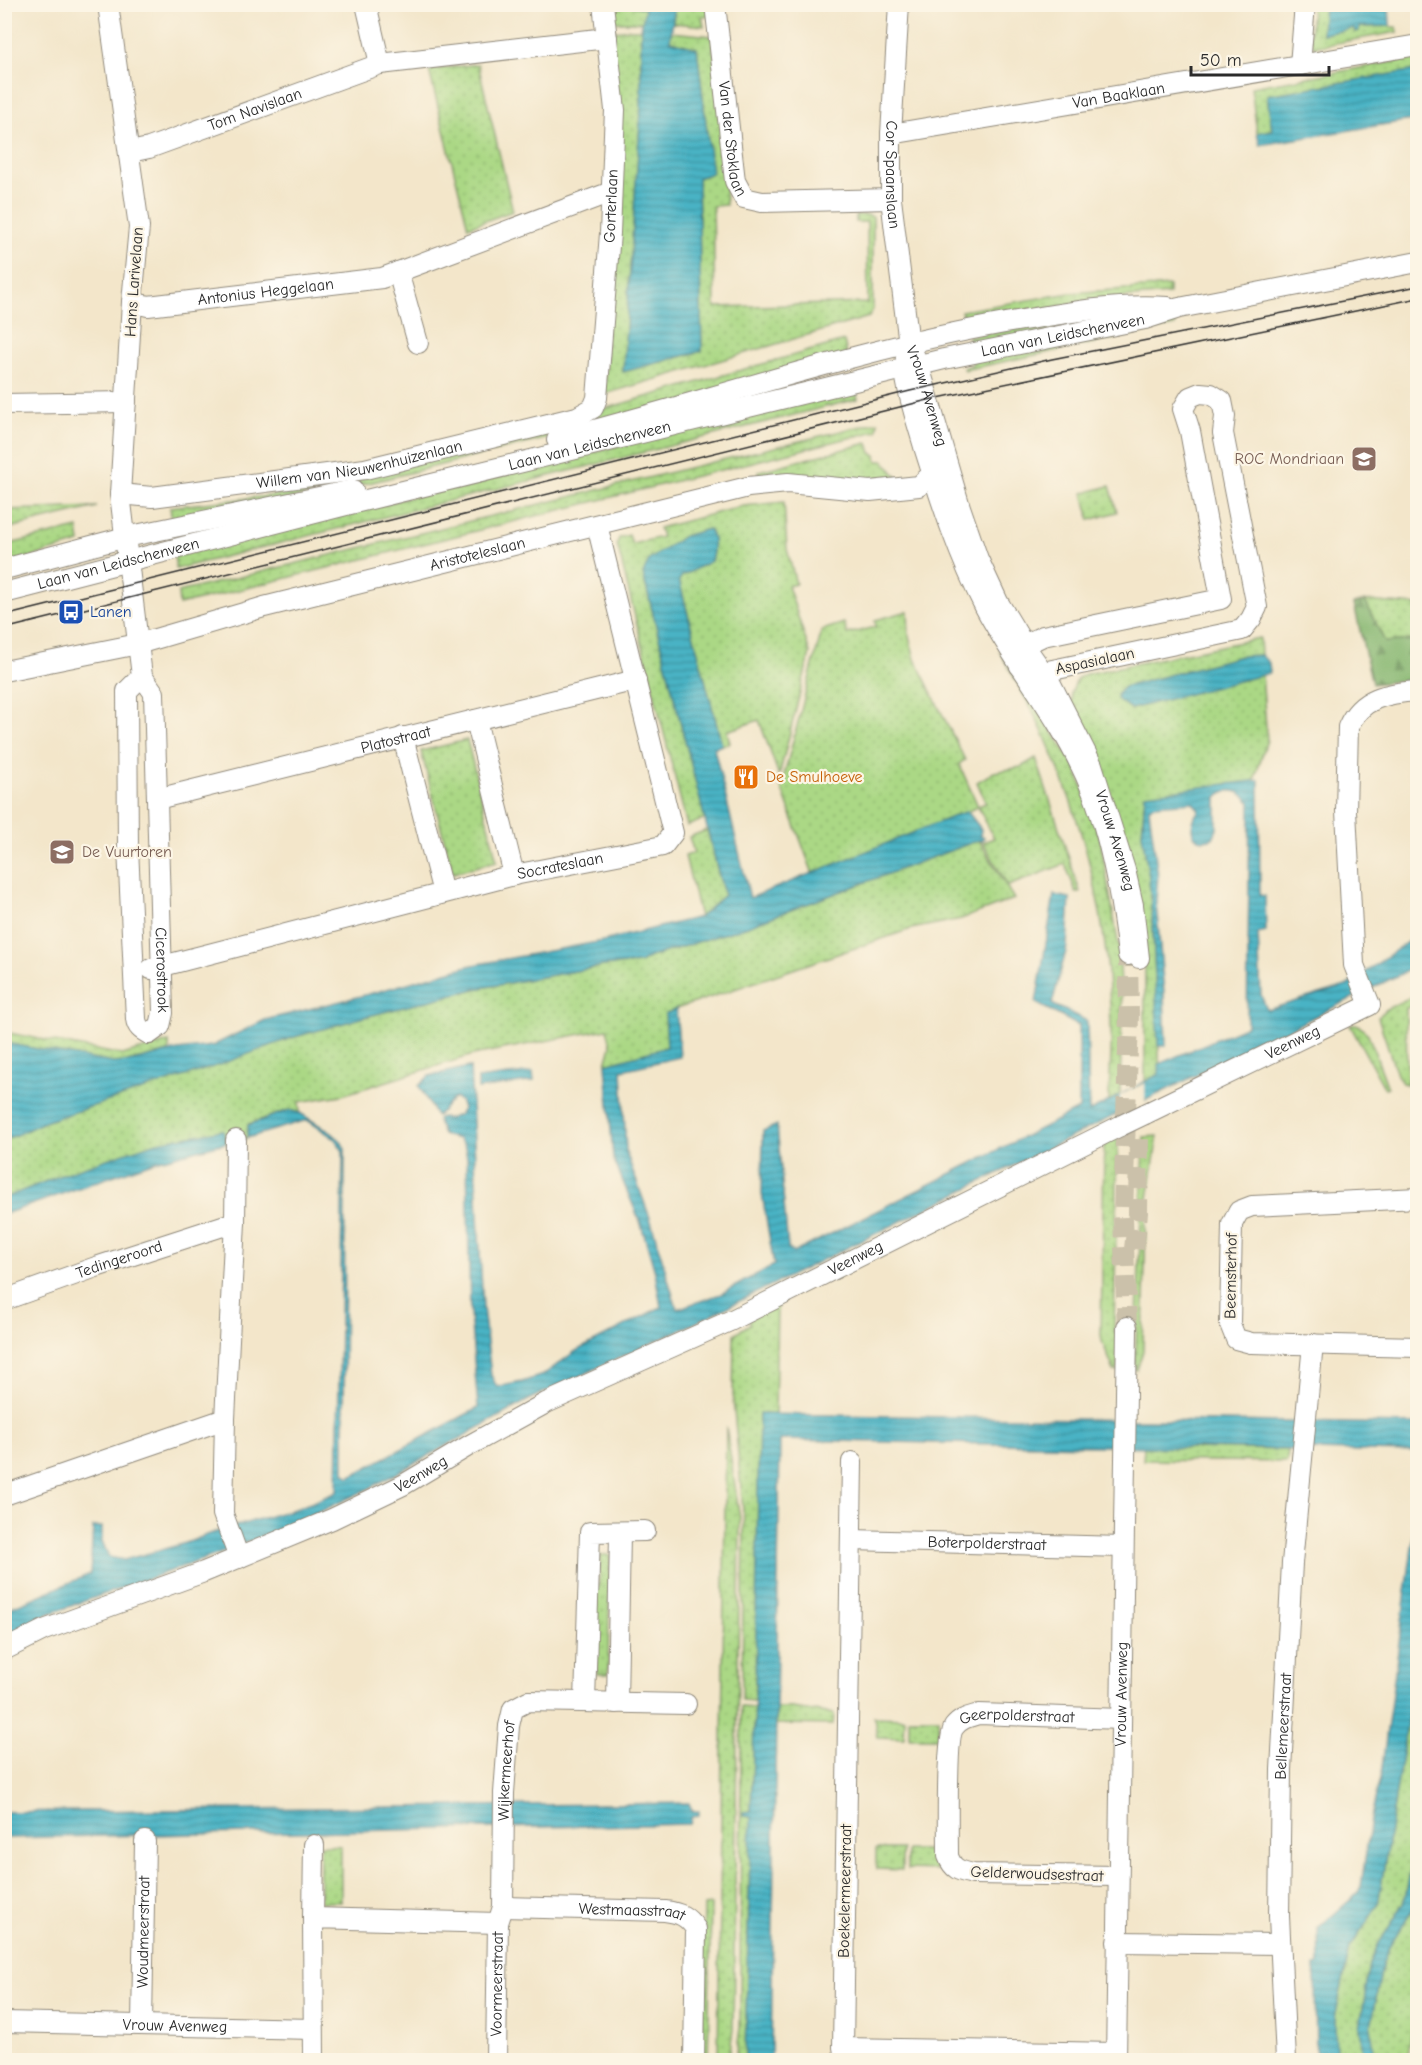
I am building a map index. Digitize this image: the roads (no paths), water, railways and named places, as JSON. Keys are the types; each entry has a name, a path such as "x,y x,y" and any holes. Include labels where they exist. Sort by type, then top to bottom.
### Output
{"street":[{"name":"Hans Larivelaan","path":"108,4 139,227 120,494 129,562"},
{"path":"366,4 380,64"},
{"name":"Gorterlaan","path":"593,408 597,398 606,297 615,110 603,4"},
{"name":"Van der Stoklaan","path":"715,4 735,181 744,198 762,202 891,199"},
{"name":"Cor Spaanslaan","path":"899,4 891,134 891,199 909,344"},
{"path":"1300,65 1305,4"},
{"name":"Tom Navislaan","path":"130,153 380,64 607,38"},
{"name":"Van Baaklaan","path":"891,134 1418,45"},
{"name":"Antonius Heggelaan","path":"132,302 148,306 382,278 611,192"},
{"name":"Laan van Leidschenveen","path":"4,593 381,497 912,368 1145,319 1179,308 1418,262"},
{"path":"398,272 418,343"},
{"name":"Laan van Leidschenveen","path":"4,569 126,537 341,494 623,423 950,333 1051,315 1142,306 1179,308"},
{"name":"Vrouw Avenweg","path":"909,344 912,368 964,564 986,608 1020,666 1058,722 1083,768 1113,862 1134,957 1132,906 1125,870 1092,765 1054,691 998,602 940,471"},
{"name":"Aspasialaan","path":"1020,666 1042,672 1242,630 1251,619 1257,607 1223,434 1225,416 1222,400 1211,394 1200,393 1190,397 1183,409 1192,438 1221,600"},
{"path":"4,404 126,402"},
{"name":"Willem van Nieuwenhuizenlaan","path":"120,494 152,497 365,469 577,417 593,408"},
{"name":"Aristoteleslaan","path":"4,671 138,644 264,607 748,487 788,483 870,491 919,486 940,471"},
{"name":"Socrateslaan","path":"133,973 514,875 663,846 673,833 597,525"},
{"name":"Cicerostrook","path":"129,562 142,676 154,693 162,1021 156,1030 148,1034 141,1030 135,1019 128,848 128,691 142,676"},
{"path":"1020,666 1024,645 1043,636 1254,592"},
{"name":"Platostraat","path":"157,799 636,680"},
{"name":"Veenweg","path":"4,1650 44,1630 239,1558 332,1520 403,1485 546,1404 732,1320 1120,1126 1370,1005 1354,965 1346,811 1348,727 1352,718 1369,701 1393,692 1418,690"},
{"path":"476,720 514,875"},
{"path":"404,737 443,893"},
{"path":"236,1140 235,1222 225,1419 224,1514 239,1558"},
{"name":"Beemsterhof","path":"1418,1198 1252,1206 1239,1211 1232,1224 1230,1324 1236,1339 1251,1342 1418,1347"},
{"name":"Tedingeroord","path":"4,1299 235,1222"},
{"name":"Vrouw Avenweg","path":"1116,2057 1127,1327"},
{"name":"Bellemeerstraat","path":"1286,2061 1280,1944 1281,1759 1291,1573 1313,1344"},
{"path":"4,1495 225,1419"},
{"name":"Boekelermeerstraat","path":"852,1462 843,2048 1116,2057"},
{"path":"585,1702 590,1532 645,1531"},
{"path":"616,1703 620,1533"},
{"name":"Boterpolderstraat","path":"851,1540 1123,1547"},
{"name":"Wijkermeerhof","path":"501,1915 504,1793 509,1726 513,1709 528,1701 686,1704"},
{"name":"Geerpolderstraat","path":"949,1800 950,1744 953,1728 962,1719 979,1714 1121,1719"},
{"name":"Gelderwoudsestraat","path":"949,1800 948,1856 951,1864 958,1871 973,1874 1118,1876"},
{"name":"Woudmeerstraat","path":"142,2024 145,1841"},
{"path":"314,1845 314,2061"},
{"name":"Westmaasstraat","path":"313,1918 665,1911 680,1913 690,1920 696,1929 694,2061"},
{"name":"Voormeerstraat","path":"496,2061 501,1915"},
{"path":"1118,1942 1280,1944"},
{"name":"Vrouw Avenweg","path":"4,2022 313,2029"}],"water":[{"path":"631,5 675,5 670,41 697,48 712,173 698,178 702,351 623,372 641,108 641,29 645,8"},
{"path":"1324,5 1389,5 1390,26 1359,27 1359,31 1355,32 1354,28 1322,34"},
{"path":"1417,70 1417,119 1260,145 1257,133 1272,130 1267,95"},
{"path":"709,529 713,544 711,561 682,576 679,580 722,745 714,748 750,898 967,811 981,829 980,836 984,837 982,841 979,840 742,928 650,957 640,963 603,966 475,989 368,1016 291,1038 219,1065 44,1122 5,1140 5,1043 113,1063 128,1062 178,1050 212,1046 265,1020 468,966 603,941 700,917 724,895 643,574 649,560 684,536"},
{"path":"1261,655 1269,663 1270,673 1131,709 1117,699 1117,694 1124,687 1241,656"},
{"path":"1259,780 1260,895 1265,896 1266,931 1258,933 1261,995 1267,1010 1346,986 1417,935 1417,966 693,1324 534,1397 370,1488 224,1552 48,1614 5,1637 5,1610 90,1574 93,1527 102,1527 102,1541 109,1557 124,1560 298,1508 337,1492 343,1151 335,1139 307,1120 247,1138 248,1125 289,1110 300,1113 332,1133 341,1141 345,1149 344,1472 349,1477 478,1408 470,1312 467,1158 465,1147 459,1139 443,1135 437,1119 441,1117 449,1119 460,1114 463,1109 461,1102 455,1098 436,1116 419,1086 429,1076 470,1067 483,1308 491,1375 497,1387 543,1375 576,1351 661,1307 655,1272 641,1224 613,1158 606,1064 667,1047 665,1014 676,1009 680,1057 622,1070 626,1152 650,1218 677,1309 721,1294 774,1265 762,1194 763,1131 777,1125 788,1248 793,1253 1079,1109 1079,1026 1036,1003 1054,895 1070,898 1067,947 1052,1004 1087,1021 1089,1112 1159,1074 1159,1064 1247,1026 1250,802 1235,791 1226,792 1217,797 1217,829 1213,838 1205,840 1195,837 1193,833 1193,822 1199,810 1193,802 1153,805 1149,809 1158,875 1156,902 1166,1046 1158,1046 1149,877 1142,834 1145,794"},
{"path":"533,1072 534,1081 478,1089 478,1079"},
{"path":"223,1130 226,1143 155,1161 5,1214 5,1198 69,1172 157,1142"},
{"path":"759,1414 1417,1424 1417,1452 780,1440 771,2060 745,2060 751,1817 743,1816 743,1812 751,1811"},
{"path":"1417,1511 1417,1660 1378,1905 1350,1948 1335,2018 1336,2060 1316,2060 1315,1966 1319,1965 1318,1928 1357,1894 1361,1886 1372,1813 1381,1774"},
{"path":"689,1803 692,1811 699,1811 699,1815 692,1816 690,1824 5,1838 4,1812"},
{"path":"1417,1838 1418,1884 1415,1906 1389,1947 1382,1966 1371,2027 1375,2060 1364,2060 1360,2028 1370,1963 1378,1945 1404,1903"}],"tunnel":[{"path":"1127,1327 1123,1216 1129,1015 1128,955"},
{"path":"1134,1249 1138,1213 1139,1135"}],"tram line":[{"path":"4,616 910,391 1052,359 1418,286"},
{"path":"4,629 928,400 1418,298"}],"place":[{"name":"ROC Mondriaan","path":"1364,459"},
{"name":"Lanen","path":"71,612"},
{"name":"De Smulhoeve","path":"746,777"},
{"name":"De Vuurtoren","path":"62,852"}]}
